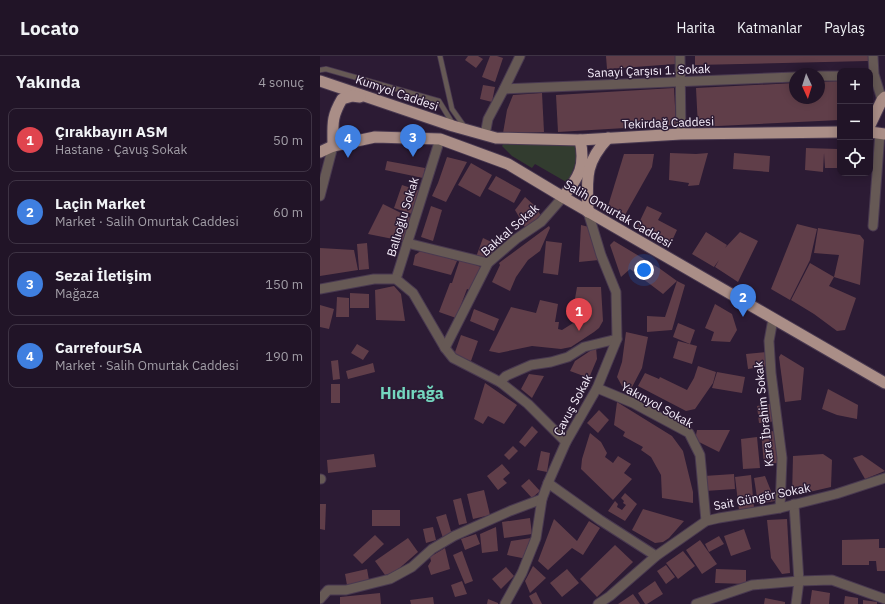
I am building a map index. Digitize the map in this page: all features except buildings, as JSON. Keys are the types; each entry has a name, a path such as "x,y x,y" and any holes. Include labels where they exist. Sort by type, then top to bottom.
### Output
{"main road":[{"name":"Kumyol Caddesi","path":"320,81 453,126 485,135"},
{"path":"333,146 332,124 334,112 342,99 352,96 373,98"},
{"path":"873,119 883,98"},
{"name":"Tekirdağ Caddesi","path":"485,135 496,138 580,140 681,134 837,132"},
{"name":"Salih Omurtak Caddesi","path":"320,152 333,146 375,137 440,139 508,164 772,319 885,383"},
{"path":"588,212 587,179 591,162 598,149 608,138"},
{"path":"563,197 579,174 583,160 580,140"}],"street":[{"path":"485,135 488,119 520,56"},
{"path":"680,56 681,134"},
{"path":"872,68 873,56"},
{"path":"825,76 837,76"},
{"path":"873,76 883,98"},
{"name":"Sanayi Çarşısı 1. Sokak","path":"504,89 789,77"},
{"path":"873,226 878,133"},
{"name":"Ballıoğlu Sokak","path":"396,279 440,139"},
{"path":"320,196 333,146"},
{"name":"Bakkal Sokak","path":"445,348 488,263 516,239 541,222 563,197"},
{"name":"Çavuş Sokak","path":"505,604 522,573 536,538 542,498 548,483 566,442 597,388 616,339 616,292 601,255 588,212"},
{"path":"407,242 488,263"},
{"path":"320,289 374,279 396,279 413,293 445,348 453,358 500,382 528,404 566,442"},
{"name":"Kara İbrahim Sokak","path":"772,319 768,341 782,458 780,508"},
{"path":"500,382 506,376 531,365 551,362 568,357 584,347 616,339"},
{"name":"Yakınyol Sokak","path":"597,388 633,403 689,433 700,455 706,521"},
{"name":"Sait Güngör Sokak","path":"598,604 610,596 656,556 706,521 780,508 836,494 885,478"},
{"path":"548,483 600,520 656,556"},
{"path":"320,599 328,590 346,590 390,580 412,567 432,549 454,536 542,498"},
{"path":"794,504 799,581 796,604"},
{"path":"696,604 752,585 832,580 885,599"}],"lane":[{"path":"440,56 452,108 466,129"},
{"path":"320,70 326,69 439,101 453,126"}],"green space":[{"path":"506,139 576,145 579,154 568,183 535,164 532,168 512,156 502,146"}],"place":[{"name":"Sezai İletişim","path":"413,157"},
{"name":"CarrefourSA","path":"348,158"},
{"name":"Laçin Market","path":"743,317"},
{"name":"Çırakbayırı ASM","path":"579,331"}],"district":[{"name":"Hıdırağa","path":"412,393"}]}
